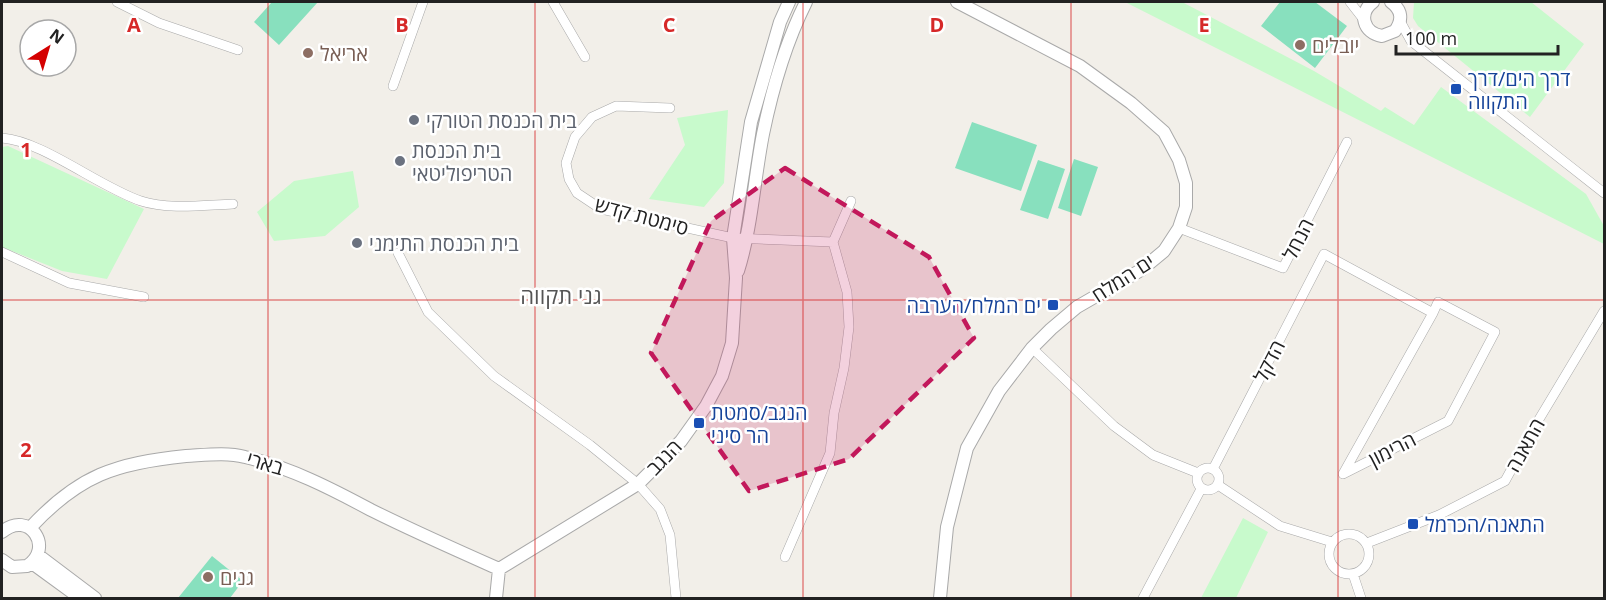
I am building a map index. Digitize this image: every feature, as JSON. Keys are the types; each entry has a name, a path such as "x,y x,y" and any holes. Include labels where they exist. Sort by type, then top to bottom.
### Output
{"street":[{"path":"117,2 159,23 238,50"},
{"path":"393,86 423,2"},
{"path":"553,2 585,57"},
{"name":"הנגב","path":"499,569 638,484 681,441 706,406 722,376 732,343 736,278 733,238 751,122 780,22 789,2"},
{"name":"הנגב","path":"736,278 747,240 764,133 794,26 806,2"},
{"name":"ים המלח","path":"940,598 947,527 967,448 999,391 1032,348 1077,307 1141,270 1164,251 1179,228 1186,207 1186,183 1179,160 1164,132 1131,103 1080,66 957,2"},
{"path":"1350,2 1374,34 1411,41 1600,187 1605,194"},
{"path":"1364,20 1366,9 1373,2"},
{"path":"1391,2 1401,11 1411,41"},
{"path":"1388,35 1395,31 1401,11"},
{"name":"סימטת קדש","path":"670,108 616,106 592,117 581,127 569,148 566,163 569,179 577,193 601,209 733,238 833,242"},
{"path":"2,138 36,149 141,201 182,206 233,204"},
{"name":"הנחל","path":"1179,228 1283,268 1347,142"},
{"path":"785,557 830,453 834,413 844,368 849,327 847,292 833,242 851,201"},
{"path":"2,252 69,283 144,297"},
{"path":"398,253 428,312 494,376 590,445 638,484 660,509 670,535 676,598"},
{"name":"הדקל","path":"1213,470 1324,254 1433,313"},
{"name":"הרימון","path":"1438,302 1495,332 1449,421 1343,474 1360,444 1433,313 1438,302"},
{"name":"התאנה","path":"1367,543 1439,515 1506,481 1538,421 1605,311"},
{"path":"1032,348 1114,426 1153,455 1198,473"},
{"name":"בארי","path":"30,528 62,495 103,472 146,460 208,454 243,456 289,470 320,483 381,515 499,569"},
{"path":"1204,468 1213,470 1219,477 1218,485 1212,490 1202,489 1196,480 1198,473 1204,468"},
{"path":"1218,485 1280,526 1332,542"},
{"path":"1143,598 1202,489"},
{"path":"2,531 16,524 30,528 38,538 35,559"},
{"path":"1350,533 1367,543 1370,554 1367,564 1353,574 1341,573 1332,565 1329,554 1332,542 1337,537 1350,533"},
{"path":"3,564 20,568 35,559"},
{"path":"35,559 80,598"},
{"path":"35,559 95,598"},
{"path":"496,598 499,569"},
{"path":"1353,574 1361,598"}],"highlighted area":[{"path":"785,168 929,257 974,338 849,459 749,491 651,353 711,221"}],"green space":[{"path":"272,2 318,2 279,45 254,22"},
{"path":"1125,2 1182,2 1314,71 1381,111 1385,107 1414,125 1441,87 1586,194 1604,226 1604,244"},
{"path":"1280,2 1315,2 1347,26 1315,68 1261,26"},
{"path":"1414,2 1531,2 1584,44 1530,117 1418,26 1413,18"},
{"path":"728,110 724,183 704,207 649,199 685,145 677,118"},
{"path":"972,122 1037,145 1021,191 955,168"},
{"path":"8,146 144,209 107,279 62,271 2,247 2,147"},
{"path":"1074,159 1098,167 1081,216 1058,208"},
{"path":"1038,160 1065,169 1048,219 1020,210"},
{"path":"353,171 359,207 325,236 274,241 257,212 294,181"},
{"path":"1243,518 1268,532 1236,598 1201,598"},
{"path":"212,556 243,581 230,598 178,598"}],"place":[{"name":"יובלים","path":"1300,45"},
{"name":"אריאל","path":"308,53"},
{"name":"דרך הים/דרך התקווה","path":"1456,89"},
{"name":"בית הכנסת הטורקי","path":"414,120"},
{"name":"בית הכנסת הטריפוליטאי","path":"400,161"},
{"name":"בית הכנסת התימני","path":"357,243"},
{"name":"ים המלח/הערבה","path":"1053,305"},
{"name":"הנגב/סמטת הר סיני","path":"699,423"},
{"name":"התאנה/הכרמל","path":"1413,524"},
{"name":"גנים","path":"208,577"}],"district":[{"name":"גני תקווה","path":"561,295"}]}
